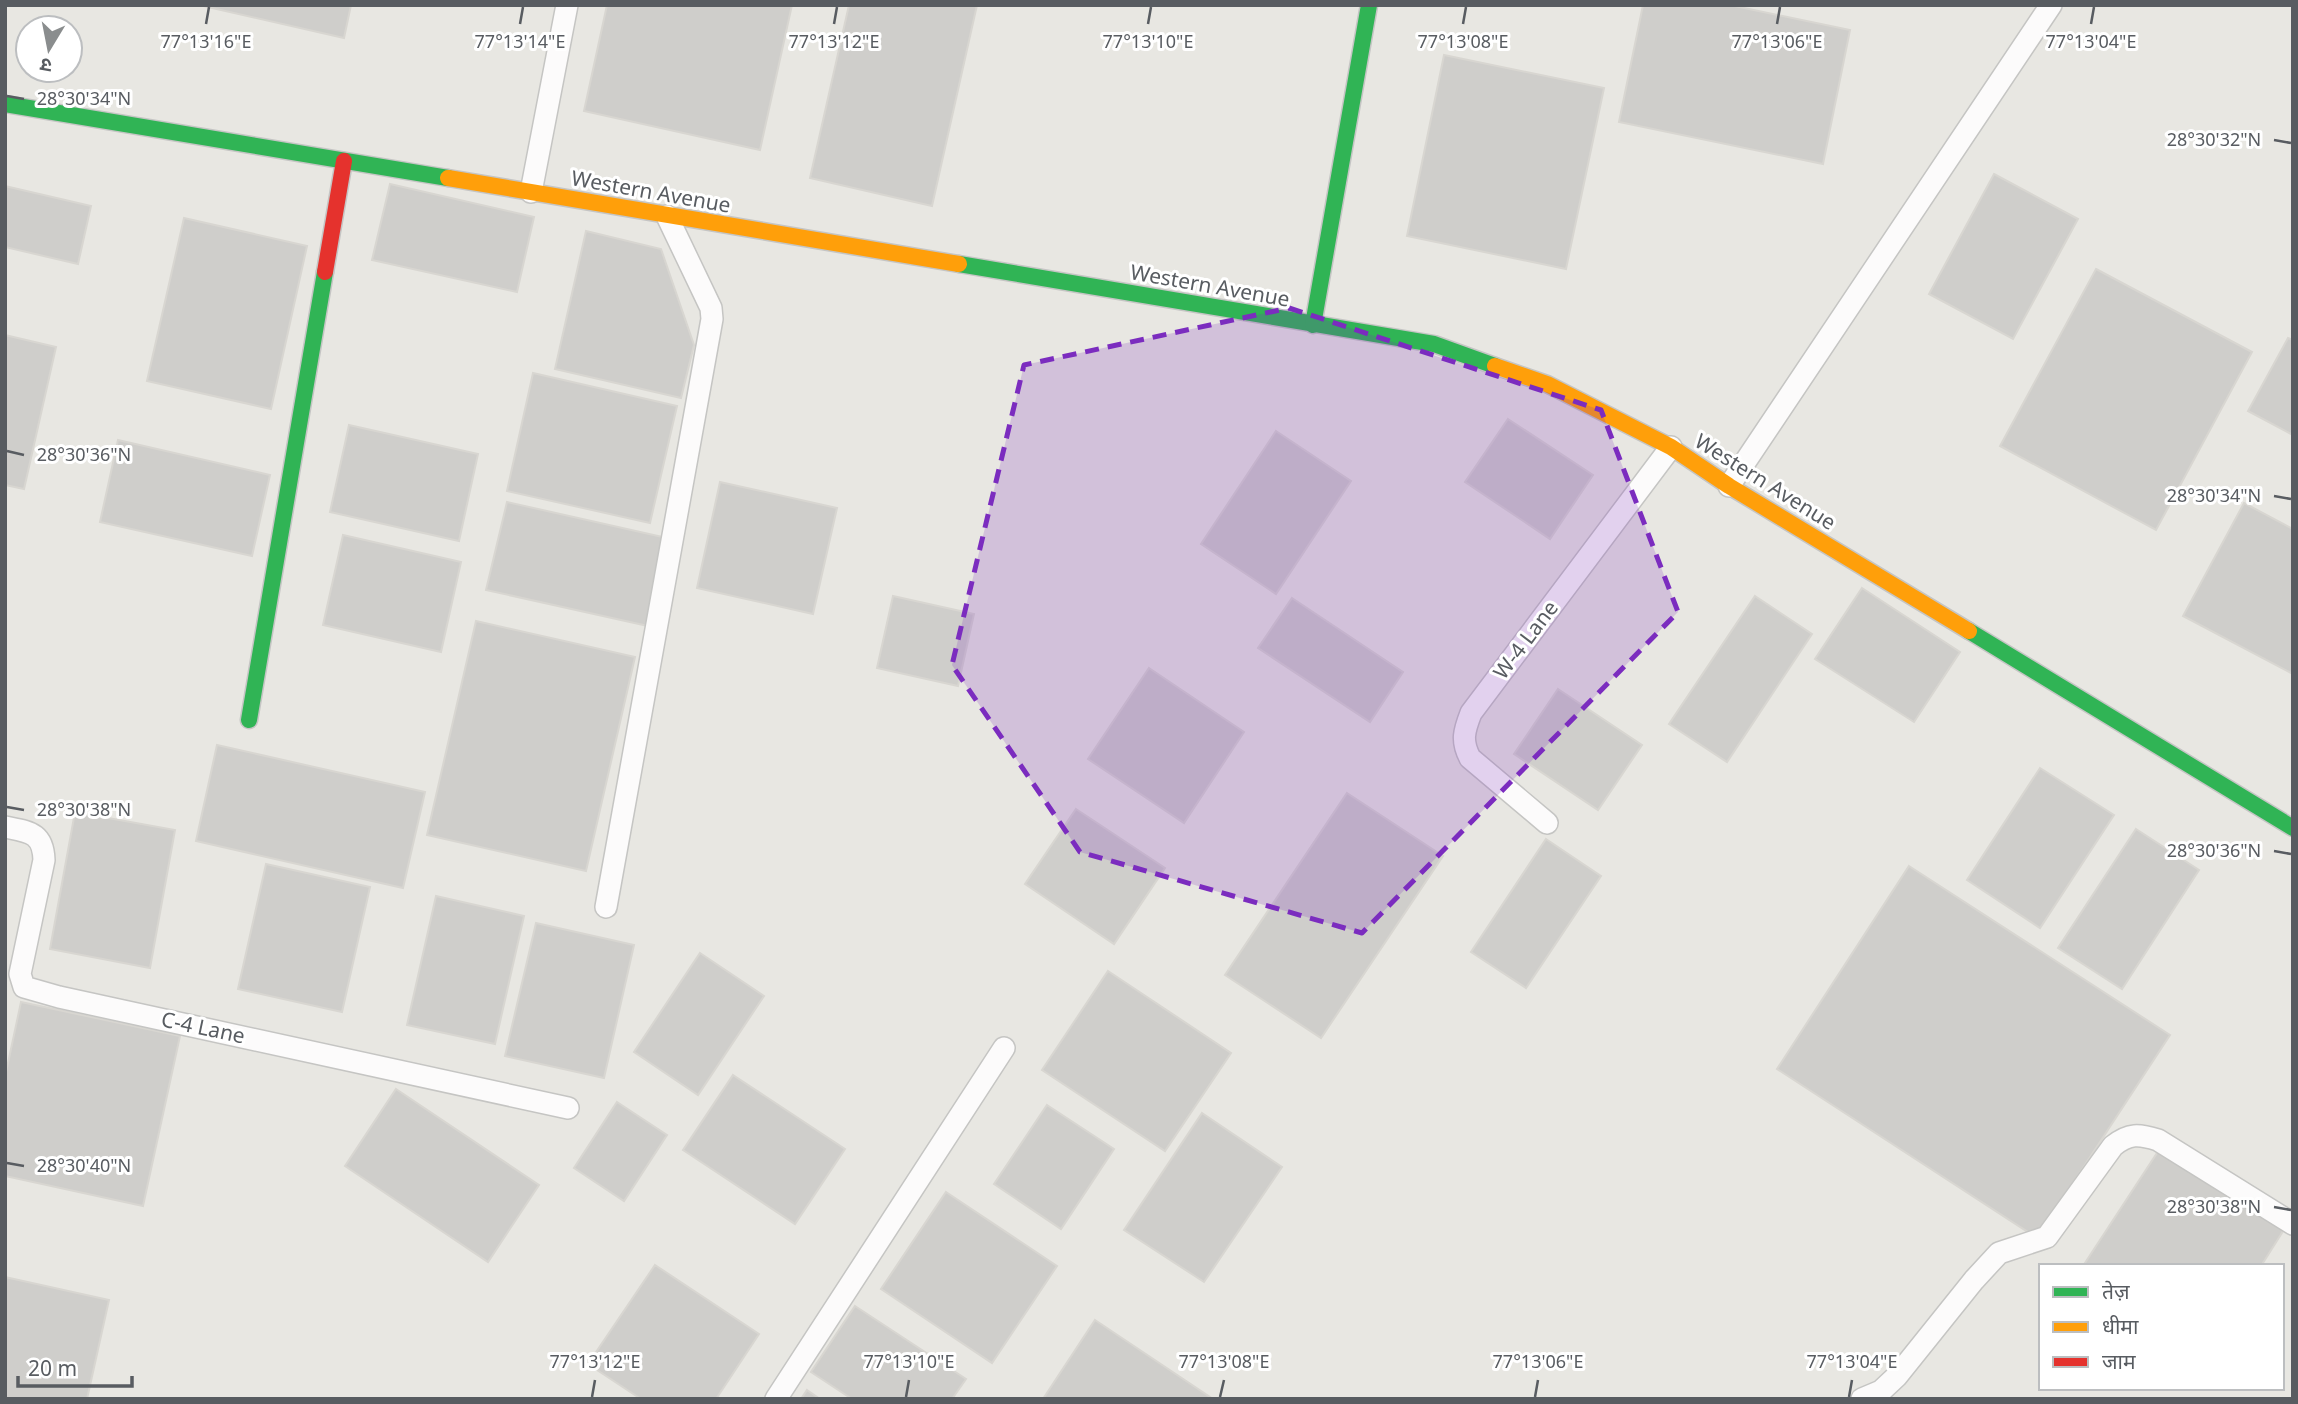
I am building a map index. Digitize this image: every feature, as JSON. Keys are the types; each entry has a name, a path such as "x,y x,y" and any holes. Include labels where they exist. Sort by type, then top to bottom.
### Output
{"street":[{"path":"1313,325 1369,5"},
{"name":"Western Avenue","path":"5,104 1434,344 1547,384 1671,447 1729,486 2292,825"},
{"path":"249,720 344,162"}],"lane":[{"path":"531,192 567,5"},
{"path":"1729,486 2051,5"},
{"path":"606,907 712,319 711,308 667,216"},
{"name":"W-4 Lane","path":"1547,823 1471,758 1463,745 1464,730 1471,713 1671,447"},
{"name":"C-4 Lane","path":"5,827 26,831 37,837 43,847 44,860 20,974 24,987 59,997 568,1108"},
{"path":"776,1399 1004,1048"},
{"path":"1861,1399 1881,1391 1897,1376 1999,1253 2047,1237 2113,1146 2125,1136 2141,1134 2158,1140 2293,1224"}],"highlighted area":[{"path":"1289,308 1601,410 1678,612 1362,933 1080,852 952,665 1024,365"}],"building":[{"path":"199,5 351,5 344,38"},
{"path":"607,5 792,5 760,150 584,111"},
{"path":"849,5 977,5 932,206 810,178"},
{"path":"1643,5 1730,5 1850,30 1823,164 1619,122"},
{"path":"1444,55 1604,88 1566,269 1407,236"},
{"path":"1994,174 2078,219 2013,339 1929,294"},
{"path":"390,184 534,217 517,292 372,260"},
{"path":"5,186 91,206 78,264 5,247"},
{"path":"184,218 307,246 271,409 147,381"},
{"path":"586,231 661,249 694,345 681,398 555,369"},
{"path":"2096,269 2252,352 2156,530 2000,446"},
{"path":"5,335 56,347 24,489 5,485"},
{"path":"2288,338 2293,340 2293,435 2248,411"},
{"path":"533,373 677,406 650,523 507,491"},
{"path":"1508,419 1593,475 1550,539 1465,482"},
{"path":"349,425 478,454 459,541 330,512"},
{"path":"1276,431 1351,481 1276,594 1201,544"},
{"path":"118,440 270,475 252,556 100,522"},
{"path":"720,482 837,508 813,614 697,588"},
{"path":"507,502 667,538 648,626 486,590"},
{"path":"2244,503 2293,529 2293,674 2183,616"},
{"path":"343,535 461,562 441,652 323,625"},
{"path":"1862,588 1960,652 1914,722 1815,659"},
{"path":"893,596 974,614 958,686 877,668"},
{"path":"1755,596 1812,634 1727,762 1669,724"},
{"path":"1292,598 1403,672 1370,722 1258,648"},
{"path":"476,621 635,657 586,871 427,835"},
{"path":"1149,668 1244,732 1184,823 1088,759"},
{"path":"1558,689 1642,745 1598,810 1514,754"},
{"path":"217,745 425,792 403,888 196,841"},
{"path":"2040,768 2114,815 2040,928 1967,880"},
{"path":"1347,793 1443,856 1321,1038 1225,975"},
{"path":"1076,809 1165,868 1114,944 1025,884"},
{"path":"75,812 175,830 150,968 50,949"},
{"path":"2136,829 2199,870 2122,989 2058,948"},
{"path":"1546,839 1601,876 1526,988 1471,952"},
{"path":"266,864 370,887 342,1012 238,989"},
{"path":"1909,866 2170,1035 2037,1238 1777,1069"},
{"path":"436,896 524,916 495,1044 407,1025"},
{"path":"536,923 634,945 604,1078 505,1056"},
{"path":"700,953 764,996 698,1095 634,1052"},
{"path":"1108,971 1231,1053 1165,1151 1042,1070"},
{"path":"21,1002 180,1036 143,1206 5,1176 5,1077"},
{"path":"733,1075 845,1149 795,1224 683,1150"},
{"path":"396,1089 539,1185 488,1262 345,1166"},
{"path":"617,1102 667,1135 624,1201 574,1168"},
{"path":"1047,1105 1114,1149 1061,1229 994,1184"},
{"path":"1202,1113 1282,1167 1204,1282 1124,1230"},
{"path":"2161,1147 2285,1228 2262,1264 2084,1264"},
{"path":"946,1192 1057,1266 992,1363 881,1289"},
{"path":"655,1265 759,1334 716,1399 641,1399 588,1364"},
{"path":"5,1277 109,1300 87,1399 5,1399"},
{"path":"855,1306 966,1379 952,1399 852,1399 811,1372"},
{"path":"1095,1320 1213,1399 1043,1399"},
{"path":"807,1390 820,1399 801,1399"}],"traffic: fast":[{"path":"1313,325 1369,5"},
{"path":"5,104 448,178"},
{"path":"959,264 1434,344 1495,366"},
{"path":"249,720 325,272"},
{"path":"1969,631 2293,828"}],"traffic: slow":[{"path":"448,178 959,264"},
{"path":"1495,366 1547,384 1671,447 1729,486 1969,631"}],"traffic: jam":[{"path":"325,272 344,161"}]}
